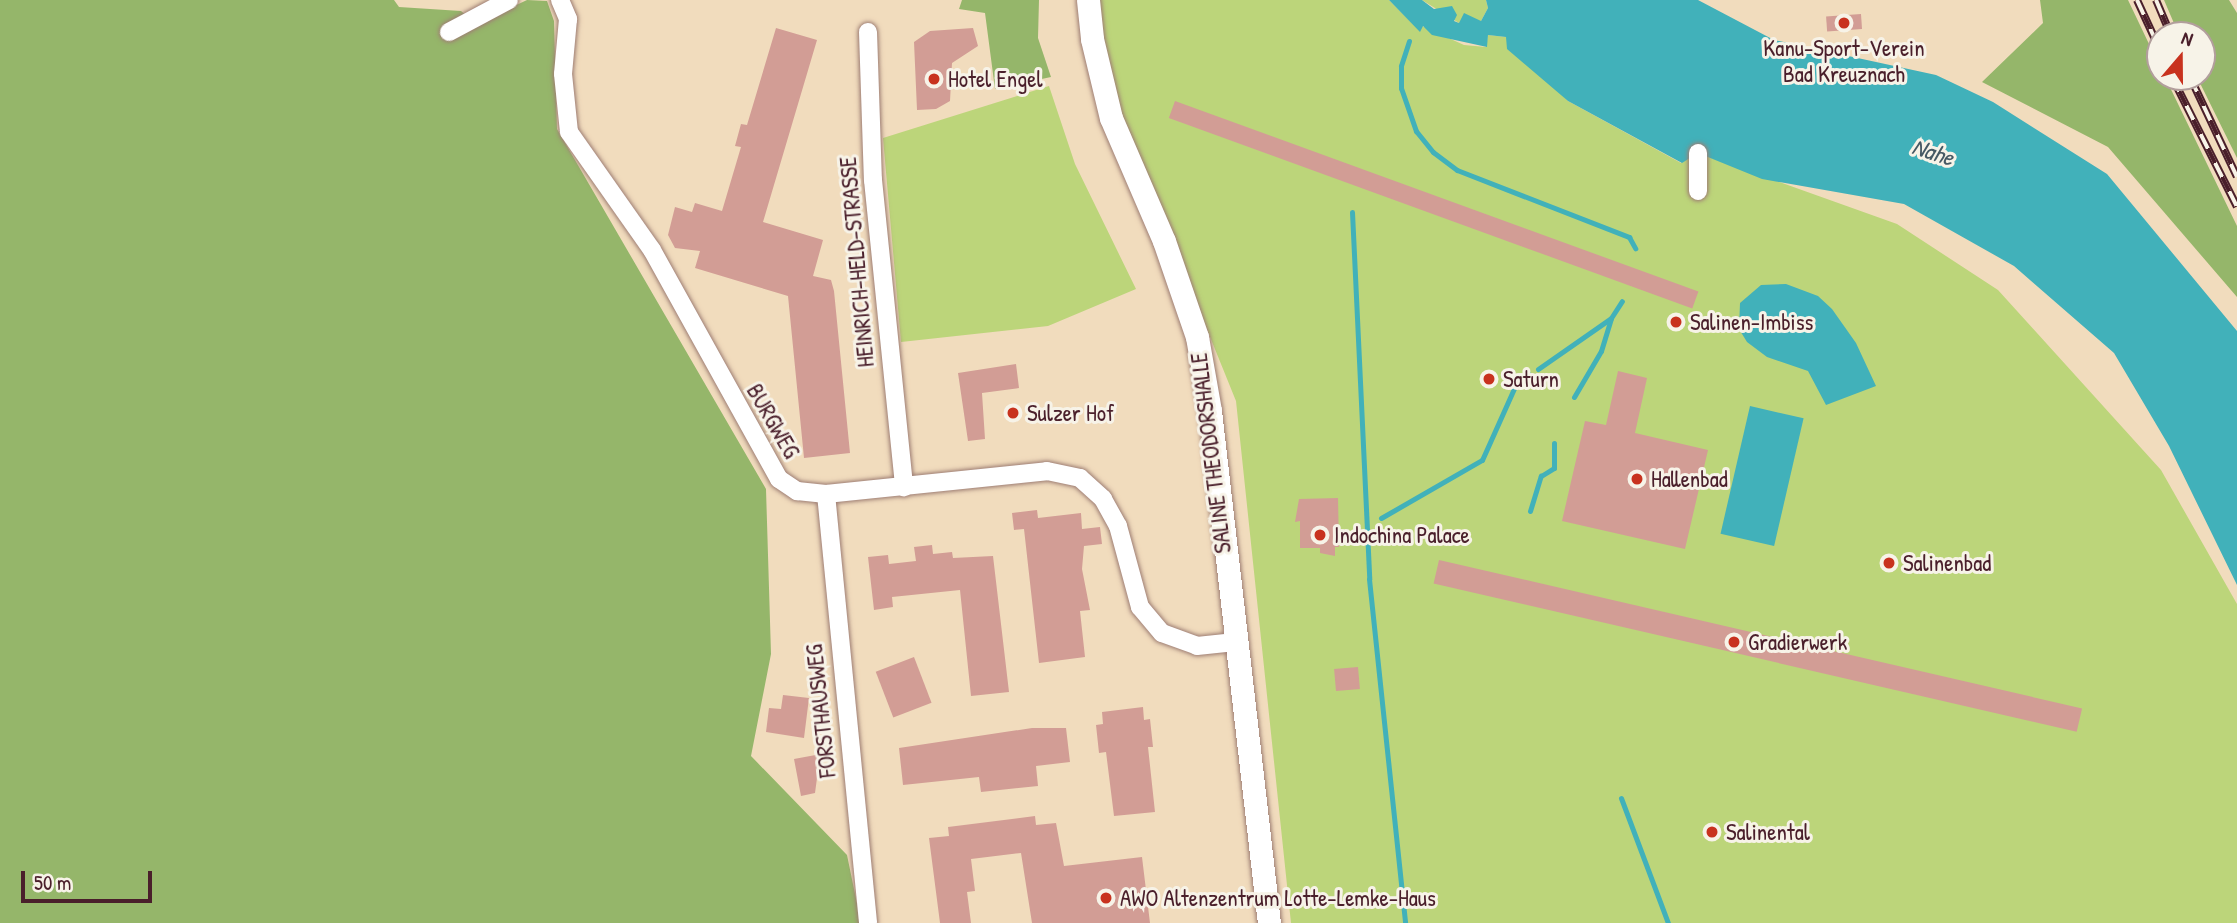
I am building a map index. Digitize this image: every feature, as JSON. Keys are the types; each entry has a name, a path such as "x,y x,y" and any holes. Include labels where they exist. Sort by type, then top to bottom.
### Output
{"main road":[{"name":"SALINE THEODORSHALLE","path":"1088,0 1092,39 1111,118 1164,241 1197,337 1210,411 1233,642 1269,923"}],"street":[{"path":"449,32 509,0"},
{"name":"BURGWEG","path":"564,1 568,19 564,74 569,132 580,153 623,204 652,250 779,479 797,491 826,494 1046,471 1080,478 1103,499 1118,526 1140,607 1162,633 1197,646 1233,642"},
{"name":"HEINRICH-HELD-STRASSE","path":"868,32 873,180 904,487"},
{"path":"1698,153 1698,191"},
{"name":"FORSTHAUSWEG","path":"826,494 867,923"}],"green space":[{"path":"0,0 394,0 399,7 461,11 477,24 527,0 547,1 554,21 557,129 766,489 771,654 751,756 847,855 861,923 0,923"},
{"path":"962,0 1039,0 1038,38 1051,77 995,89 985,13 959,9"},
{"path":"1096,0 1389,0 1420,31 1422,26 1464,45 1486,47 1488,35 1506,37 1568,101 1681,163 1698,153 1897,224 1998,290 2161,470 2237,604 2237,923 1291,923 1236,401 1121,117 1099,36"},
{"path":"1422,0 1486,0 1488,8 1481,21 1459,23"},
{"path":"2040,0 2128,0 2146,38 2146,91 2172,91 2237,226 2237,297 2108,147 1982,82 2043,23"},
{"path":"2164,0 2229,0 2237,13 2237,158 2204,91 2216,91 2216,21 2173,21"},
{"path":"1049,86 1075,164 1136,289 1048,326 901,342 883,138"}],"water":[{"name":"Nahe","path":"1389,0 1422,0 1434,9 1452,6 1457,15 1454,21 1459,23 1464,13 1481,21 1488,8 1486,0 1698,0 1774,40 1936,75 1993,102 2107,174 2237,331 2237,585 2169,446 2114,353 2014,266 1904,204 1762,179 1698,153 1682,163 1568,101 1507,49 1506,37 1488,35 1487,47 1432,35 1423,26 1420,32"},
{"path":"1786,284 1818,296 1832,309 1856,343 1876,386 1826,405 1808,371 1767,357 1747,342 1739,329 1740,303 1761,285"},
{"path":"1750,406 1804,418 1774,546 1721,534"}],"building":[{"name":"Kanu-Sport-Verein Bad Kreuznach","path":"1861,14 1862,29 1827,31 1826,16"},
{"path":"776,28 817,40 763,222 823,240 813,276 831,280 834,291 850,453 804,458 788,296 695,268 700,251 675,248 668,235 675,207 692,212 695,203 722,211 741,147 735,146 741,124 747,125"},
{"name":"Hotel Engel","path":"973,28 978,46 952,63 950,101 936,109 917,110 914,42 930,31"},
{"path":"1175,101 1698,292 1692,308 1169,118"},
{"path":"1016,364 1019,388 982,393 985,439 968,441 958,373"},
{"name":"Hallenbad","path":"1618,371 1647,378 1635,433 1708,450 1685,549 1562,521 1585,421 1606,425"},
{"name":"Indochina Palace","path":"1338,498 1339,547 1335,547 1335,556 1320,553 1320,548 1300,548 1300,521 1295,522 1299,499"},
{"path":"1037,510 1038,518 1081,513 1082,529 1100,527 1102,544 1084,546 1082,569 1090,610 1080,611 1085,657 1039,663 1024,529 1014,530 1012,513"},
{"path":"932,545 933,554 952,552 953,558 993,556 1009,692 971,696 960,590 892,597 893,607 874,610 868,557 888,555 889,564 916,561 914,547"},
{"name":"Gradierwerk","path":"1439,560 2082,708 2077,732 1434,583"},
{"path":"914,657 932,703 893,717 876,672"},
{"path":"1358,667 1360,689 1336,691 1334,669"},
{"path":"783,695 809,698 804,738 766,732 769,708 781,709"},
{"path":"1143,707 1144,720 1150,719 1153,747 1148,747 1155,812 1114,816 1106,752 1099,753 1096,725 1103,724 1102,712"},
{"path":"1032,728 1066,728 1070,762 1036,766 1038,786 981,792 979,777 903,785 899,748"},
{"path":"821,754 826,776 817,778 815,793 801,796 794,759"},
{"path":"1035,816 1036,825 1056,823 1064,866 1142,857 1150,923 1032,923 1021,853 971,859 975,891 967,892 971,923 940,923 929,838 949,836 948,827"}],"waterway":[{"path":"1409,41 1401,66 1401,88 1416,131 1433,152 1457,170 1629,237 1635,248"},
{"path":"1352,212 1369,579 1405,923"},
{"path":"1538,369 1611,318 1622,301"},
{"path":"1574,397 1601,351 1611,318"},
{"path":"1381,518 1482,460 1516,384 1529,374"},
{"path":"1530,511 1541,476 1554,468 1554,443"},
{"path":"1621,798 1668,923"}],"railway":[{"path":"2137,0 2147,21"},
{"path":"2156,0 2165,21"},
{"path":"2179,91 2237,207"},
{"path":"2197,91 2237,177"}],"place":[{"name":"Kanu-Sport-Verein Bad Kreuznach","path":"1844,23"},
{"name":"Hotel Engel","path":"934,79"},
{"name":"Salinen-Imbiss","path":"1676,322"},
{"name":"Saturn","path":"1489,379"},
{"name":"Sulzer Hof","path":"1013,413"},
{"name":"Hallenbad","path":"1637,479"},
{"name":"Indochina Palace","path":"1320,535"},
{"name":"Salinenbad","path":"1889,563"},
{"name":"Gradierwerk","path":"1734,642"},
{"name":"Salinental","path":"1712,832"},
{"name":"AWO Altenzentrum Lotte-Lemke-Haus","path":"1106,898"}]}
